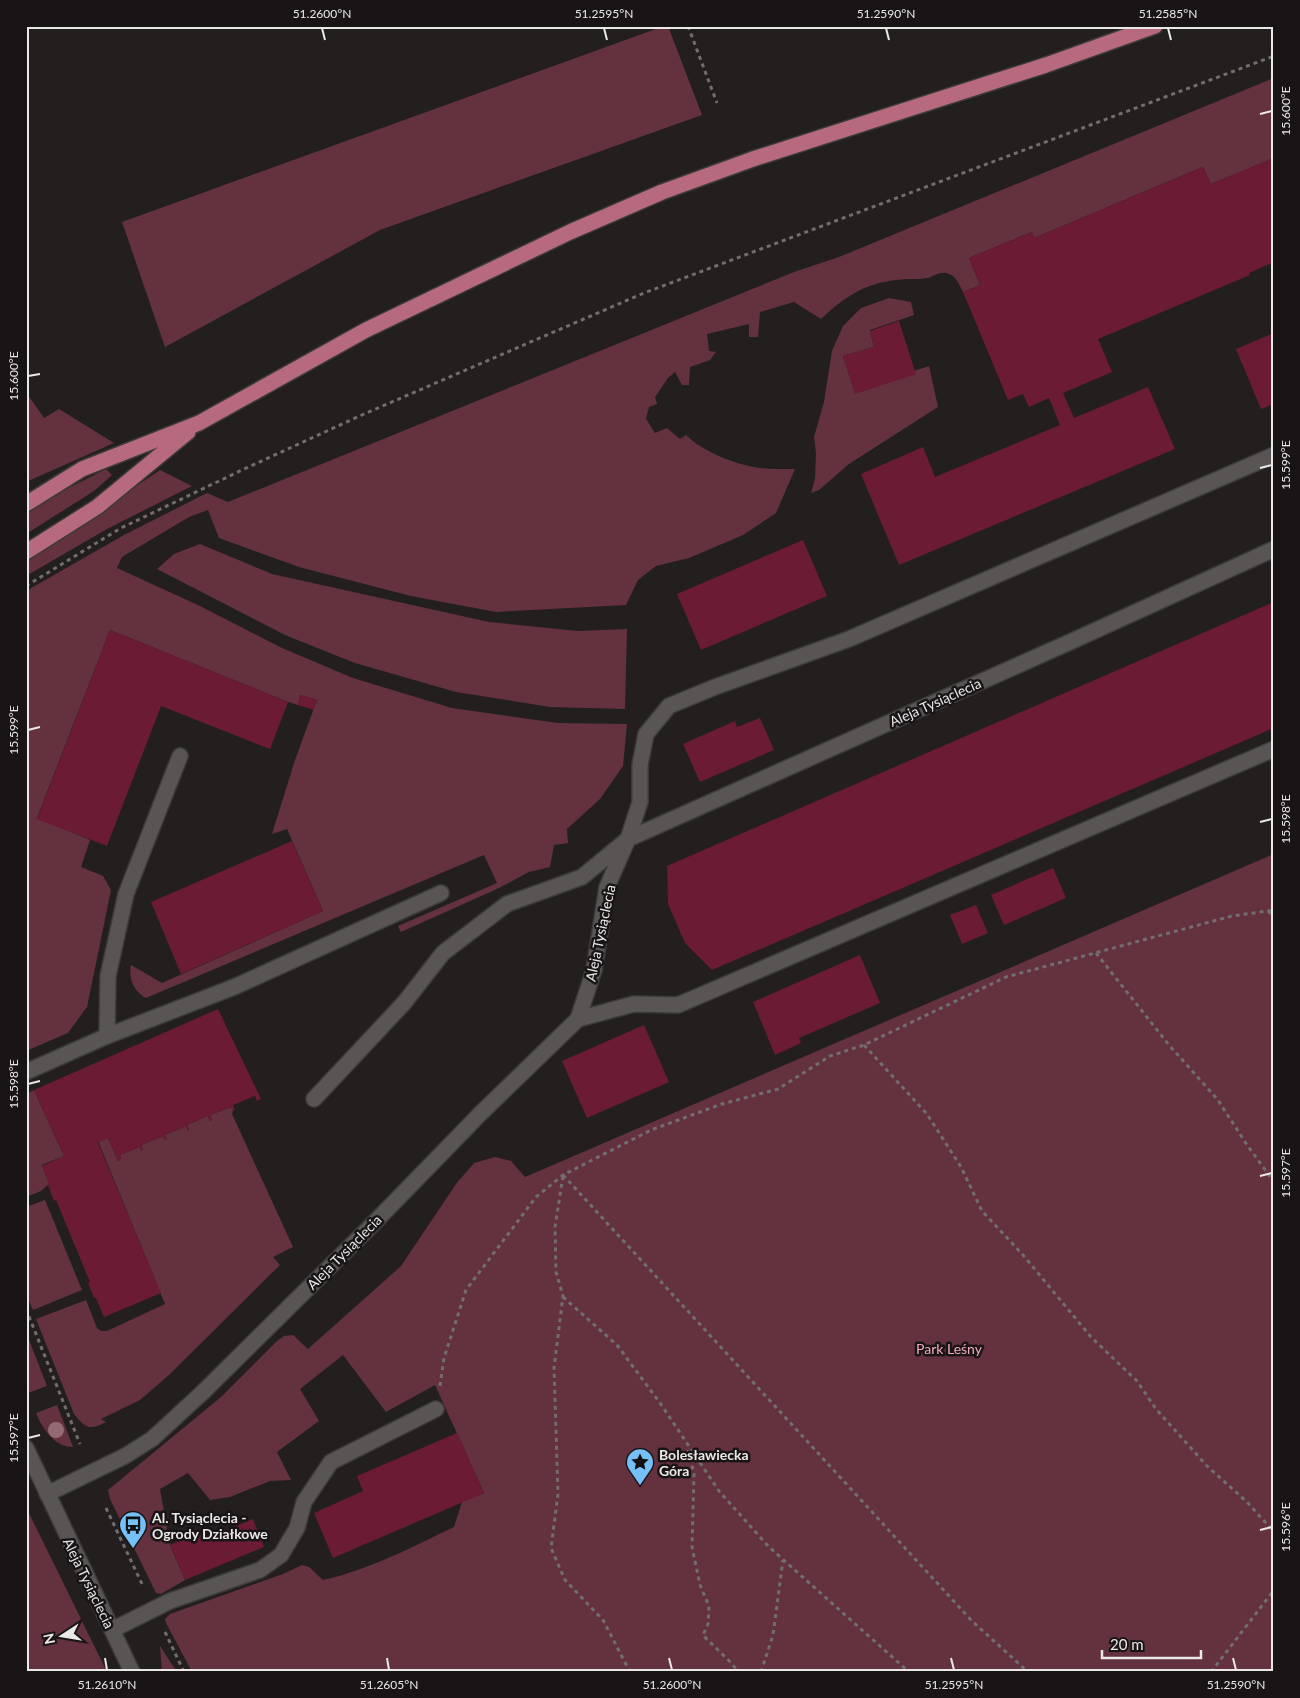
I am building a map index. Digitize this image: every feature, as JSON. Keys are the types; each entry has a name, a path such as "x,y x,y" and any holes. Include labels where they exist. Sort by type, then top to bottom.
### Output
{"main road":[{"path":"26,504 82,469 199,423 366,330 570,232 662,192 753,159 1046,65 1156,26"},
{"path":"26,552 97,507 199,423"}],"street":[{"path":"314,1099 404,1003 443,953 507,904 582,877 628,839 640,802 640,765 646,734 669,706 715,687 849,638 1274,455"},
{"name":"Aleja Tysiąclecia","path":"47,1494 125,1456 152,1439 216,1379 378,1219 481,1113 578,1019 594,970 607,887 628,839 1274,549"},
{"path":"578,1019 634,1004 678,1005 1274,749"},
{"path":"107,1036 108,976 126,894 180,756"},
{"path":"26,1072 107,1036 234,987 441,893"},
{"path":"112,1630 170,1601 260,1570 282,1555 297,1528 304,1502 331,1462 436,1409"},
{"name":"Aleja Tysiąclecia","path":"26,1448 132,1672"}],"path":[{"path":"688,26 717,103"},
{"path":"26,586 121,528 242,470 373,410 635,297 1274,56"},
{"path":"436,1409 444,1358 466,1290 536,1197 563,1175 652,1130 722,1104 778,1089 830,1056 864,1045 1006,977 1232,916 1274,910"},
{"path":"1267,911 1274,916"},
{"path":"1096,953 1169,1045 1218,1100 1247,1146 1274,1182"},
{"path":"864,1045 927,1114 961,1167 982,1211 1023,1255 1091,1337 1137,1381 1156,1409 1207,1466 1247,1502 1274,1532"},
{"path":"563,1175 555,1227 556,1272 563,1296 554,1368 558,1494 551,1548 565,1580 603,1620 630,1672"},
{"path":"563,1175 972,1622 1028,1672"},
{"path":"563,1296 617,1344 660,1403 718,1491 768,1546 909,1672"},
{"path":"26,1309 80,1444"},
{"path":"688,1447 694,1474 692,1547 700,1585 709,1606 708,1624 703,1635 737,1668 738,1672"},
{"path":"106,1508 145,1589"},
{"path":"761,1672 773,1635 783,1560"},
{"path":"1211,1672 1274,1590"},
{"path":"164,1629 184,1672"}],"green space":[{"path":"668,26 702,115 380,230 165,347 122,222"},
{"path":"1274,78 1274,158 1211,184 1203,167 1034,238 1032,232 969,258 980,285 963,292 956,279 946,273 923,279 900,279 864,288 846,298 821,319 794,302 760,312 758,337 749,337 749,324 707,334 709,351 716,352 710,360 690,367 689,385 682,385 675,372 668,378 655,397 657,404 649,407 646,419 655,433 667,428 680,439 686,435 720,457 740,464 760,468 795,469 776,513 743,535 689,558 656,566 638,580 626,605 496,612 411,596 299,567 219,538 208,510 189,517 122,557 117,568 200,606 282,648 353,678 452,708 558,723 627,724 623,766 600,799 567,829 568,843 554,845 550,867 529,872 499,888 401,932 398,926 497,883 484,855 146,998 138,992 131,980 131,965 162,983 323,911 287,829 272,834 295,760 317,700 300,695 298,705 288,702 110,630 37,818 90,840 81,867 103,876 111,890 87,1007 68,1033 26,1051 26,591 124,535 207,493 228,502 794,272 839,257"},
{"path":"889,298 911,302 914,315 870,330 874,347 843,356 855,393 915,374 914,371 929,366 938,407 849,464 819,490 811,493 815,479 816,453 814,437 824,402 832,351 843,326 861,308"},
{"path":"26,392 44,418 59,409 114,443 26,482"},
{"path":"106,469 112,475 94,491 26,534 26,512 45,500"},
{"path":"160,470 192,486 107,529 26,576 26,561"},
{"path":"200,544 272,574 489,622 578,631 627,629 625,709 550,707 456,692 355,663 285,635 157,569 174,554"},
{"name":"Park Leśny","path":"1274,854 1274,1672 192,1672 166,1623 165,1619 170,1614 283,1574 302,1565 309,1567 323,1580 374,1564 454,1527 462,1502 484,1493 435,1385 386,1412 343,1355 300,1389 319,1421 277,1452 291,1480 270,1481 230,1497 210,1500 188,1473 160,1489 170,1545 185,1580 161,1594 156,1593 110,1499 108,1490 221,1397 277,1341 284,1336 293,1335 308,1349 401,1266 456,1184 474,1163 495,1157 511,1161 525,1177"},
{"path":"34,1090 64,1156 42,1165 49,1184 41,1191 26,1197 26,1094"},
{"path":"231,1107 232,1114 293,1247 273,1257 280,1265 169,1375 140,1400 101,1419 106,1422 96,1427 88,1427 74,1414 36,1319 86,1300 97,1328 101,1331 107,1331 165,1304 98,1141 108,1138 118,1161 121,1159 120,1155 139,1147 143,1150 141,1145 163,1136 165,1140 165,1135 186,1126 188,1131 187,1125 208,1116 210,1121 212,1120 210,1115"},
{"path":"45,1200 82,1290 33,1310 26,1295 26,1207"},
{"path":"26,1332 47,1386 28,1393 26,1388"},
{"path":"57,1405 73,1447 60,1444 50,1436 36,1413"},
{"path":"26,1507 107,1672 26,1672"},
{"path":"160,1646 177,1672 162,1672"}],"building":[{"path":"1274,158 1274,262 1249,273 1250,275 1098,339 1112,372 1063,393 1074,418 1148,387 1175,449 899,565 861,474 923,447 935,477 1060,425 1049,398 1029,407 1023,394 1008,400 963,292 980,285 969,258 1032,232 1034,238 1203,167 1211,184"},
{"path":"899,321 916,374 855,394 843,356 874,347 870,331"},
{"path":"1274,333 1274,404 1261,409 1236,349"},
{"path":"803,540 827,596 701,650 677,594"},
{"path":"1274,602 1274,728 712,970 685,943 668,904 667,866"},
{"path":"110,630 288,702 270,749 161,706 107,846 37,819"},
{"path":"300,695 317,700 314,710 298,705"},
{"path":"760,718 774,750 700,782 683,744 735,721 737,727"},
{"path":"292,841 323,911 181,974 151,902"},
{"path":"1053,868 1066,898 1004,925 991,895"},
{"path":"976,905 988,933 962,944 950,915"},
{"path":"860,955 880,1003 799,1038 801,1043 775,1055 753,1002"},
{"path":"218,1009 261,1099 257,1101 255,1096 233,1105 235,1110 233,1111 231,1107 210,1115 212,1120 210,1121 208,1116 187,1125 189,1130 187,1131 186,1126 165,1135 167,1139 165,1141 163,1136 141,1145 143,1150 141,1151 139,1147 120,1155 121,1159 118,1161 108,1138 98,1143 161,1293 104,1317 96,1298 94,1298 88,1283 90,1282 56,1200 54,1201 42,1166 64,1156 34,1090"},
{"path":"644,1025 669,1082 587,1118 562,1061"},
{"path":"457,1433 484,1493 333,1558 314,1513 363,1491 357,1476"},
{"path":"253,1519 264,1547 185,1580 170,1545 206,1530 209,1537"}],"place":[{"name":"Bolesławiecka Góra","path":"640,1486"},
{"name":"Al. Tysiąclecia - Ogrody Działkowe","path":"133,1549"}]}
